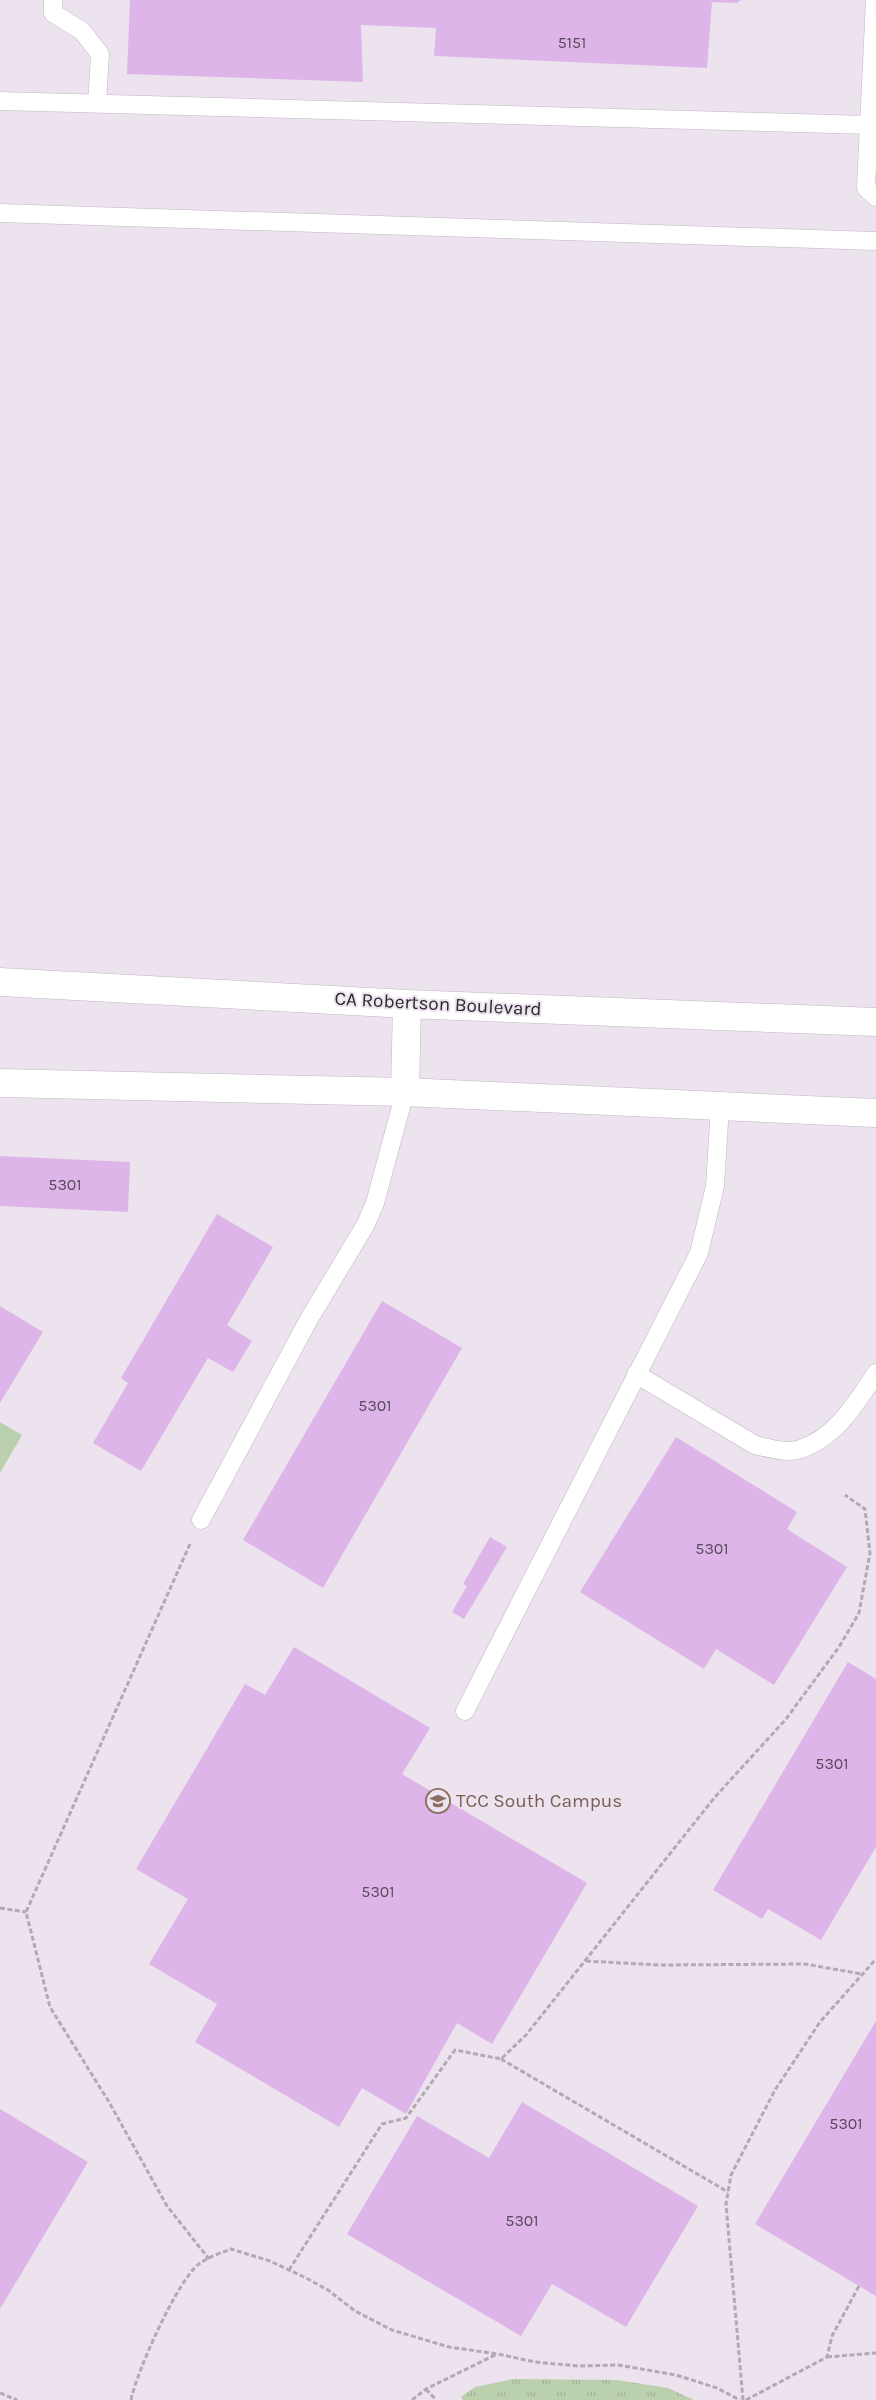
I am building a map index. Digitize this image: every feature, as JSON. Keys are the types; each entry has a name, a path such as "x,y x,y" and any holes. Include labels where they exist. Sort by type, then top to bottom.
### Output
{"street":[{"name":"CA Robertson Boulevard","path":"0,982 407,1004 876,1022"},
{"path":"406,1092 407,1004"},
{"path":"0,1083 406,1092 876,1113"}],"lane":[{"path":"53,0 52,13 82,30 100,54 97,104"},
{"path":"875,0 866,188 876,197"},
{"path":"0,101 869,125"},
{"path":"0,213 876,241"},
{"path":"201,1520 309,1319 366,1224 375,1203 406,1092"},
{"path":"465,1711 699,1253 715,1186 720,1106"},
{"path":"636,1374 755,1445 777,1450 800,1450 830,1434 876,1373"}],"path":[{"path":"501,2060 526,2035 716,1797 786,1719 839,1647 859,1613 870,1552 865,1509 845,1494"},
{"path":"201,1520 26,1912 50,2007 108,2102 167,2206 209,2259"},
{"path":"0,1908 26,1912"},
{"path":"743,2400 726,2204 731,2174 775,2090 820,2022 876,1959"},
{"path":"585,1960 659,1965 805,1964 862,1974"},
{"path":"289,2270 382,2124 406,2118 455,2050 501,2060 728,2192"},
{"path":"131,2400 143,2360 179,2291 198,2264 231,2249 270,2261 289,2270 328,2290 355,2311 392,2330 449,2347 498,2354 535,2362 578,2366 618,2365 676,2375 717,2388 743,2400"},
{"path":"827,2357 832,2336 859,2286"},
{"path":"743,2400 827,2357 876,2353"},
{"path":"412,2400 426,2389 498,2354"},
{"path":"426,2389 436,2400"},
{"path":"0,2393 17,2400"}],"green space":[{"path":"0,1422 22,1435 0,1473"},
{"path":"513,2379 617,2380 668,2388 694,2400 463,2400 461,2397 475,2387"}],"building":[{"path":"130,0 741,0 737,3 712,2 707,68 434,56 436,28 361,25 363,82 127,74"},
{"path":"0,1156 130,1162 128,1212 0,1206"},
{"path":"217,1214 273,1247 227,1325 252,1341 233,1372 208,1358 141,1471 93,1443 128,1383 121,1378"},
{"path":"382,1301 462,1348 323,1588 243,1540"},
{"path":"0,1306 43,1332 0,1403"},
{"path":"676,1437 797,1512 787,1529 847,1567 774,1685 716,1649 704,1669 580,1592"},
{"path":"490,1537 507,1547 464,1619 452,1612 467,1586 463,1584"},
{"path":"294,1647 430,1728 402,1774 587,1883 492,2044 457,2023 406,2114 362,2088 339,2127 195,2042 217,2004 149,1964 188,1899 136,1869 245,1684 265,1695"},
{"path":"848,1662 876,1679 876,1847 821,1940 768,1909 762,1919 713,1890"},
{"path":"876,2021 876,2296 755,2224"},
{"path":"522,2102 698,2206 626,2327 552,2284 521,2336 347,2234 417,2116 489,2158"},
{"path":"0,2109 88,2162 0,2309"}],"place":[{"name":"TCC South Campus","path":"438,1801"}]}
